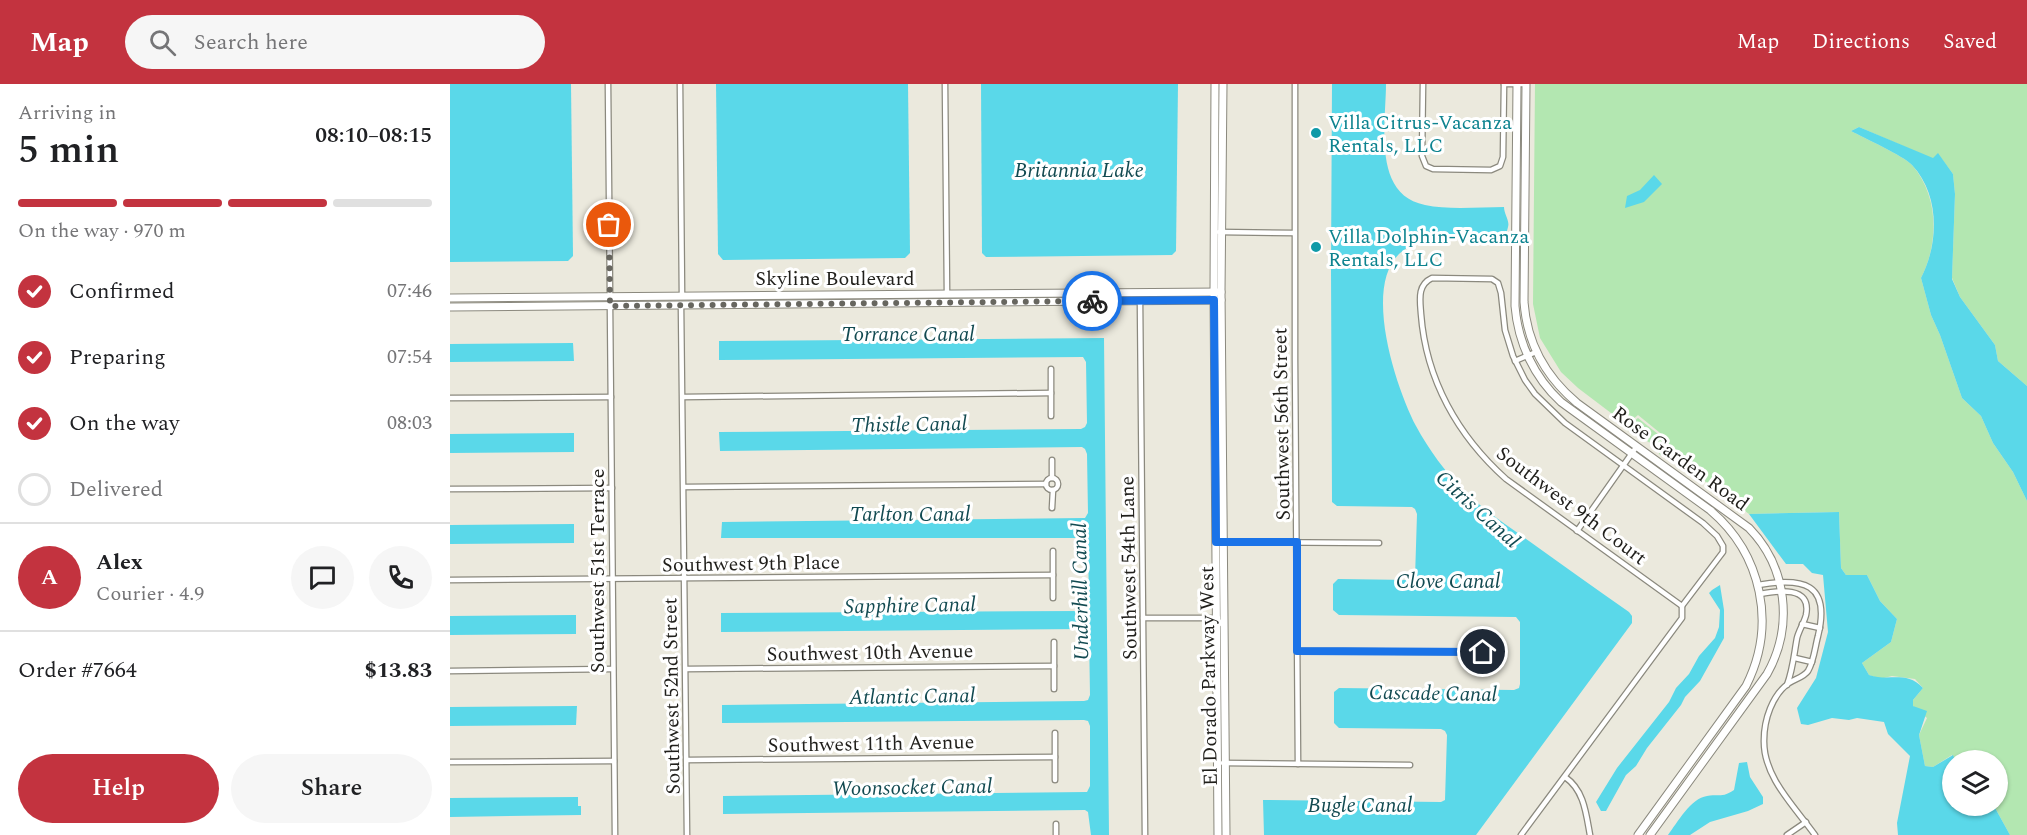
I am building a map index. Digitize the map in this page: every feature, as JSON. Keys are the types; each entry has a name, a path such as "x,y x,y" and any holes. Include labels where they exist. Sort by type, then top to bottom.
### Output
{"street":[{"path":"608,84 610,306"},
{"path":"680,84 681,305"},
{"path":"945,84 946,303"},
{"name":"El Dorado Parkway West","path":"1215,84 1218,232"},
{"name":"El Dorado Parkway West","path":"1218,835 1221,763 1217,296 1223,84"},
{"name":"Southwest 56th Street","path":"1295,84 1298,764"},
{"path":"1423,84 1422,156 1426,166 1433,169 1491,170 1500,166 1503,157 1504,84 1526,84"},
{"name":"Rose Garden Road","path":"1516,84 1515,306 1519,331 1528,356 1541,380 1575,414 1710,510 1725,524 1748,557 1760,594 1763,622 1761,644 1746,686 1638,835"},
{"name":"Rose Garden Road","path":"1526,84 1524,302 1528,328 1536,352 1545,368 1570,397 1749,528 1766,549 1781,590 1784,615 1782,635 1776,656 1767,674 1650,835"},
{"path":"1218,232 1294,233"},
{"name":"Southwest 9th Court","path":"1498,283 1492,279 1432,278 1425,281 1420,291 1427,352 1441,394 1453,416 1475,448 1495,470 1682,606"},
{"name":"Rose Garden Road","path":"1498,283 1505,330 1515,361 1525,380 1547,407 1565,423 1696,517 1717,536 1723,546 1723,552 1718,560 1682,606"},
{"name":"Skyline Boulevard","path":"450,298 947,294 1140,297"},
{"name":"Skyline Boulevard","path":"450,307 946,303 1217,296"},
{"name":"Southwest 54th Lane","path":"1140,297 1145,835"},
{"name":"Southwest 52nd Street","path":"681,305 687,835"},
{"name":"Southwest 51st Terrace","path":"610,306 615,835"},
{"path":"1515,361 1536,352"},
{"path":"1051,416 1052,369"},
{"path":"683,397 1051,393"},
{"path":"450,398 611,397"},
{"path":"1577,531 1637,446"},
{"path":"1052,460 1052,478"},
{"path":"1046,484 1047,480 1052,478"},
{"path":"1052,478 1058,481 1059,485 1053,490 1052,508"},
{"path":"684,488 1046,484"},
{"path":"1046,484 1049,489 1053,490"},
{"path":"450,489 612,488"},
{"path":"1219,542 1379,543"},
{"path":"1053,551 1053,598"},
{"name":"Southwest 9th Place","path":"450,580 1053,575"},
{"path":"1758,585 1779,581 1801,583 1815,592 1821,607 1820,628 1812,662 1805,675 1787,685"},
{"path":"1760,594 1781,590 1797,594 1806,610 1787,685 1769,713 1764,750 1772,775 1815,835"},
{"path":"1803,601 1815,592"},
{"path":"1521,835 1682,618 1682,606"},
{"path":"1143,618 1220,618"},
{"path":"1802,624 1820,628"},
{"path":"1054,642 1054,690"},
{"path":"1297,651 1483,652"},
{"path":"1795,658 1812,662"},
{"name":"Southwest 10th Avenue","path":"686,669 1054,666"},
{"path":"450,671 613,669"},
{"path":"1055,733 1055,780"},
{"name":"Southwest 11th Avenue","path":"687,760 1055,757"},
{"path":"450,762 614,761"},
{"path":"1221,763 1410,765"},
{"name":"El Dorado Parkway West","path":"1221,763 1226,835"},
{"path":"1565,777 1577,788 1581,796 1590,835"},
{"path":"1787,835 1806,822"},
{"path":"1056,824 1056,835"}],"green space":[{"path":"1535,84 2027,84 2027,386 1998,361 1995,345 1960,297 1952,278 1955,194 1953,174 1938,154 1933,159 1859,127 1851,131 1908,161 1921,177 1931,205 1933,220 1931,250 1921,278 1931,315 1962,398 1981,416 1993,443 2013,472 2027,501 2027,835 2010,835 2000,816 2008,816 2008,750 1942,750 1942,761 1933,767 1925,766 1919,735 1927,718 1913,706 1913,700 1923,688 1915,679 1892,676 1880,679 1869,675 1862,663 1891,642 1897,619 1880,601 1867,575 1846,575 1841,568 1839,512 1749,514 1711,485 1659,454 1665,437 1638,415 1624,427 1611,413 1561,372 1540,338 1533,304"},
{"path":"1638,418 1663,438 1659,447 1624,429"}],"water":[{"path":"450,84 571,84 573,256 568,261 450,262"},
{"path":"716,84 908,84 910,253 905,258 723,260 718,254"},
{"name":"Britannia Lake","path":"981,84 1178,84 1176,251 1172,255 986,257 982,253"},
{"path":"1332,84 1386,84 1384,137 1389,173 1397,187 1408,199 1425,205 1444,207 1504,207 1508,220 1505,242 1428,241 1407,248 1392,262 1385,282 1383,307 1386,333 1399,386 1421,435 1444,468 1480,505 1632,616 1632,623 1476,835 1264,835 1263,800 1441,802 1445,800 1447,735 1445,731 1441,729 1339,728 1334,723 1334,692 1339,688 1514,690 1519,688 1520,684 1520,622 1516,617 1339,615 1333,610 1333,584 1338,579 1411,580 1415,578 1417,514 1412,507 1337,506 1332,502"},
{"path":"1859,127 1933,158 1938,153 1953,174 1955,194 1952,279 1960,297 1995,345 1998,361 2027,386 2027,501 2013,472 1993,443 1981,416 1962,398 1931,315 1921,278 1931,250 1933,235 1934,220 1928,190 1908,161 1851,131"},
{"path":"1654,175 1662,184 1644,202 1625,208 1627,196 1640,190"},
{"path":"1104,338 1109,835 1091,835 1088,812 1085,810 723,814 723,796 1087,792 1090,786 1090,726 1088,721 1084,720 722,723 722,705 1084,701 1088,700 1090,695 1089,633 1084,629 721,632 721,613 1083,611 1089,604 1088,544 1082,538 721,538 722,522 1085,518 1088,513 1087,454 1082,447 720,451 719,432 1081,429 1087,423 1086,362 1083,357 719,360 719,341"},
{"path":"573,343 574,361 450,362 450,344"},
{"path":"574,433 574,452 450,453 450,434"},
{"path":"1839,512 1841,568 1846,575 1867,575 1880,601 1897,619 1891,642 1862,663 1869,675 1910,679 1923,688 1913,700 1913,706 1927,711 1919,735 1925,766 1933,767 1942,762 1942,816 2000,816 2010,835 1898,835 1897,823 1910,756 1888,734 1884,722 1857,718 1849,720 1832,718 1808,725 1801,724 1797,708 1816,678 1828,632 1823,575 1812,573 1803,564 1786,564 1749,514"},
{"path":"574,524 574,543 450,544 450,525"},
{"path":"1720,585 1724,610 1724,638 1700,681 1685,697 1636,766 1626,775 1606,811 1601,811 1596,802 1617,768 1669,702 1699,656 1715,638 1719,627 1720,610 1709,593"},
{"path":"576,615 576,634 450,635 450,616"},
{"path":"577,706 576,725 450,726 450,707"},
{"path":"1747,762 1750,777 1763,797 1763,804 1748,811 1710,822 1690,835 1668,835 1695,801 1707,796 1724,795 1734,790 1739,763"},
{"path":"578,797 581,815 450,817 450,798"}],"way so far":[{"path":"609,225 610,306 1092,301"}],"place":[{"name":"Villa Citrus-Vacanza Rentals, LLC","path":"1316,133"},
{"name":"Villa Dolphin-Vacanza Rentals, LLC","path":"1316,247"}],"route":[{"path":"1092,301 1214,300 1216,542 1297,542 1297,651 1483,652"}],"water label":[{"name":"Torrance Canal","path":"908,334"},
{"name":"Thistle Canal","path":"909,424"},
{"name":"Citris Canal","path":"1478,509"},
{"name":"Tarlton Canal","path":"910,514"},
{"name":"Clove Canal","path":"1448,581"},
{"name":"Underhill Canal","path":"1080,592"},
{"name":"Sapphire Canal","path":"910,605"},
{"name":"Cascade Canal","path":"1433,693"},
{"name":"Atlantic Canal","path":"912,696"},
{"name":"Woonsocket Canal","path":"912,787"},
{"name":"Bugle Canal","path":"1360,805"}]}
